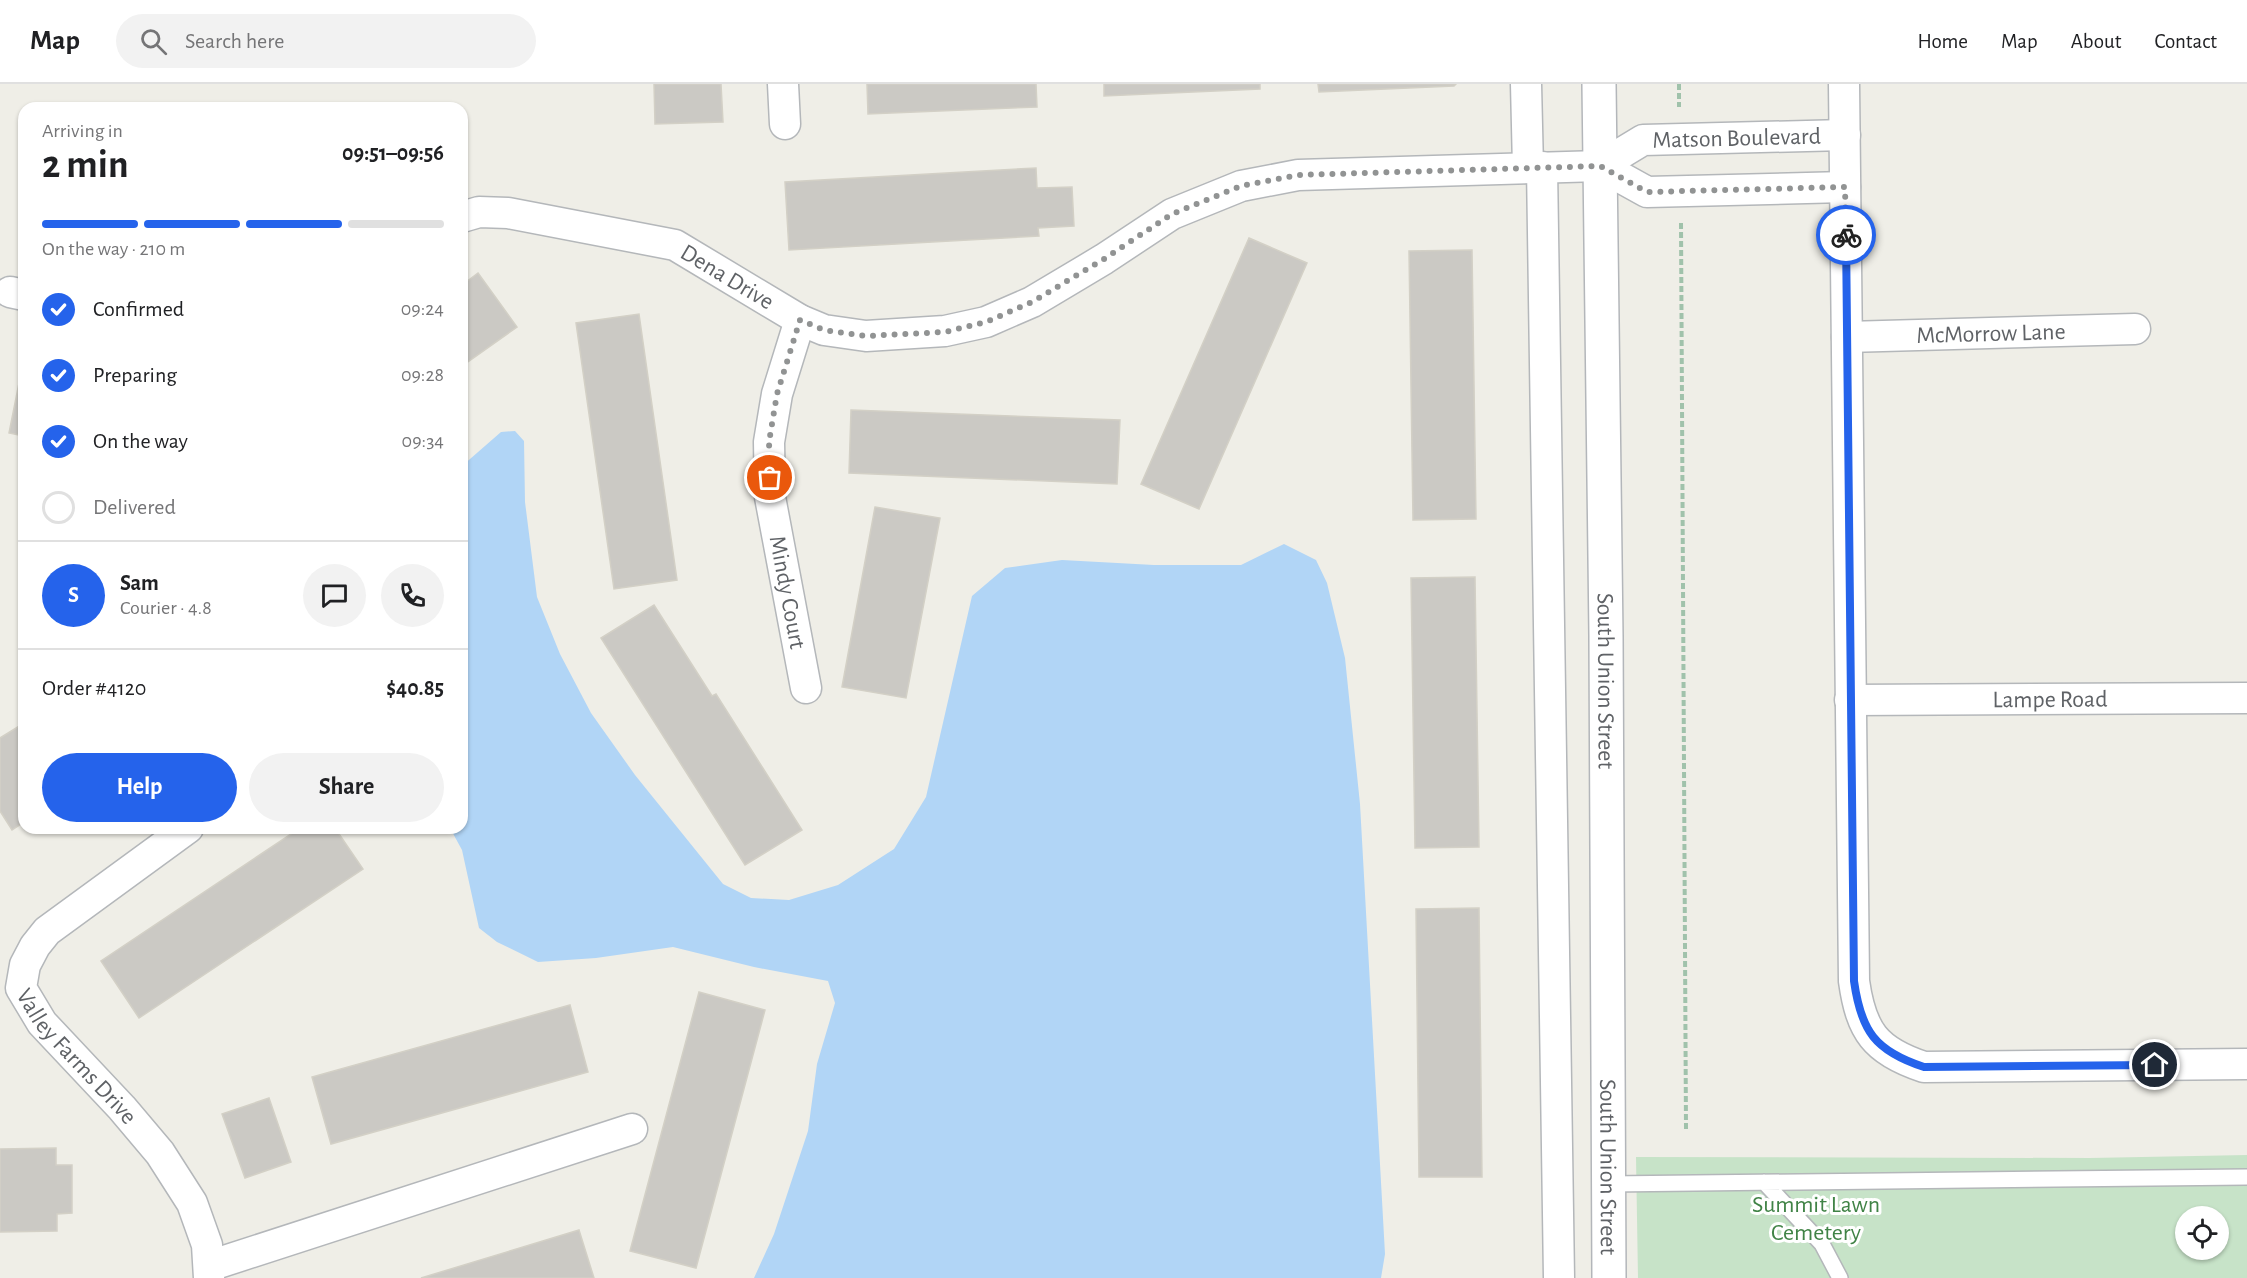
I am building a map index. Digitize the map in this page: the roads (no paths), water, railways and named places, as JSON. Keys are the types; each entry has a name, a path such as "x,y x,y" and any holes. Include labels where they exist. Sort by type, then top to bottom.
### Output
{"street":[{"path":"783,84 785,124"},
{"path":"1526,84 1535,167 1559,1278"},
{"name":"South Union Street","path":"1599,84 1606,636 1609,1278"},
{"path":"1844,84 1854,981 1857,1006 1867,1030 1881,1046 1901,1060 1924,1067 2247,1064"},
{"name":"Matson Boulevard","path":"1845,135 1643,140 1600,166 1647,192 1845,187"},
{"name":"Dena Drive","path":"468,215 479,212 508,213 675,245 800,320 824,330 866,336 945,332 986,322 1032,302 1104,259 1172,214 1241,186 1298,175 1600,166"},
{"name":"Mindy Court","path":"800,320 777,394 769,453 770,497 806,688"},
{"name":"McMorrow Lane","path":"1846,337 2135,329"},
{"name":"Lampe Road","path":"1851,700 2247,698"},
{"name":"Valley Farms Drive","path":"180,834 47,931 35,945 25,964 21,988 42,1023 122,1108 160,1153 192,1203 207,1245 209,1272 632,1130"}],"lane":[{"path":"1609,1184 2247,1177"},
{"path":"1764,1182 1822,1244 1840,1278"}],"water":[{"path":"515,431 524,441 525,502 537,597 560,654 591,713 635,775 723,884 751,898 789,900 838,885 894,849 926,797 972,596 1005,568 1062,560 1154,565 1241,565 1284,544 1316,560 1327,583 1345,658 1360,804 1385,1254 1381,1278 754,1278 774,1234 808,1131 817,1064 835,1003 828,981 754,967 673,947 596,958 538,962 497,942 479,928 462,850 453,834 468,834 468,461 501,432"}],"park label":[{"name":"Summit Lawn Cemetery","path":"1816,1218"}]}
